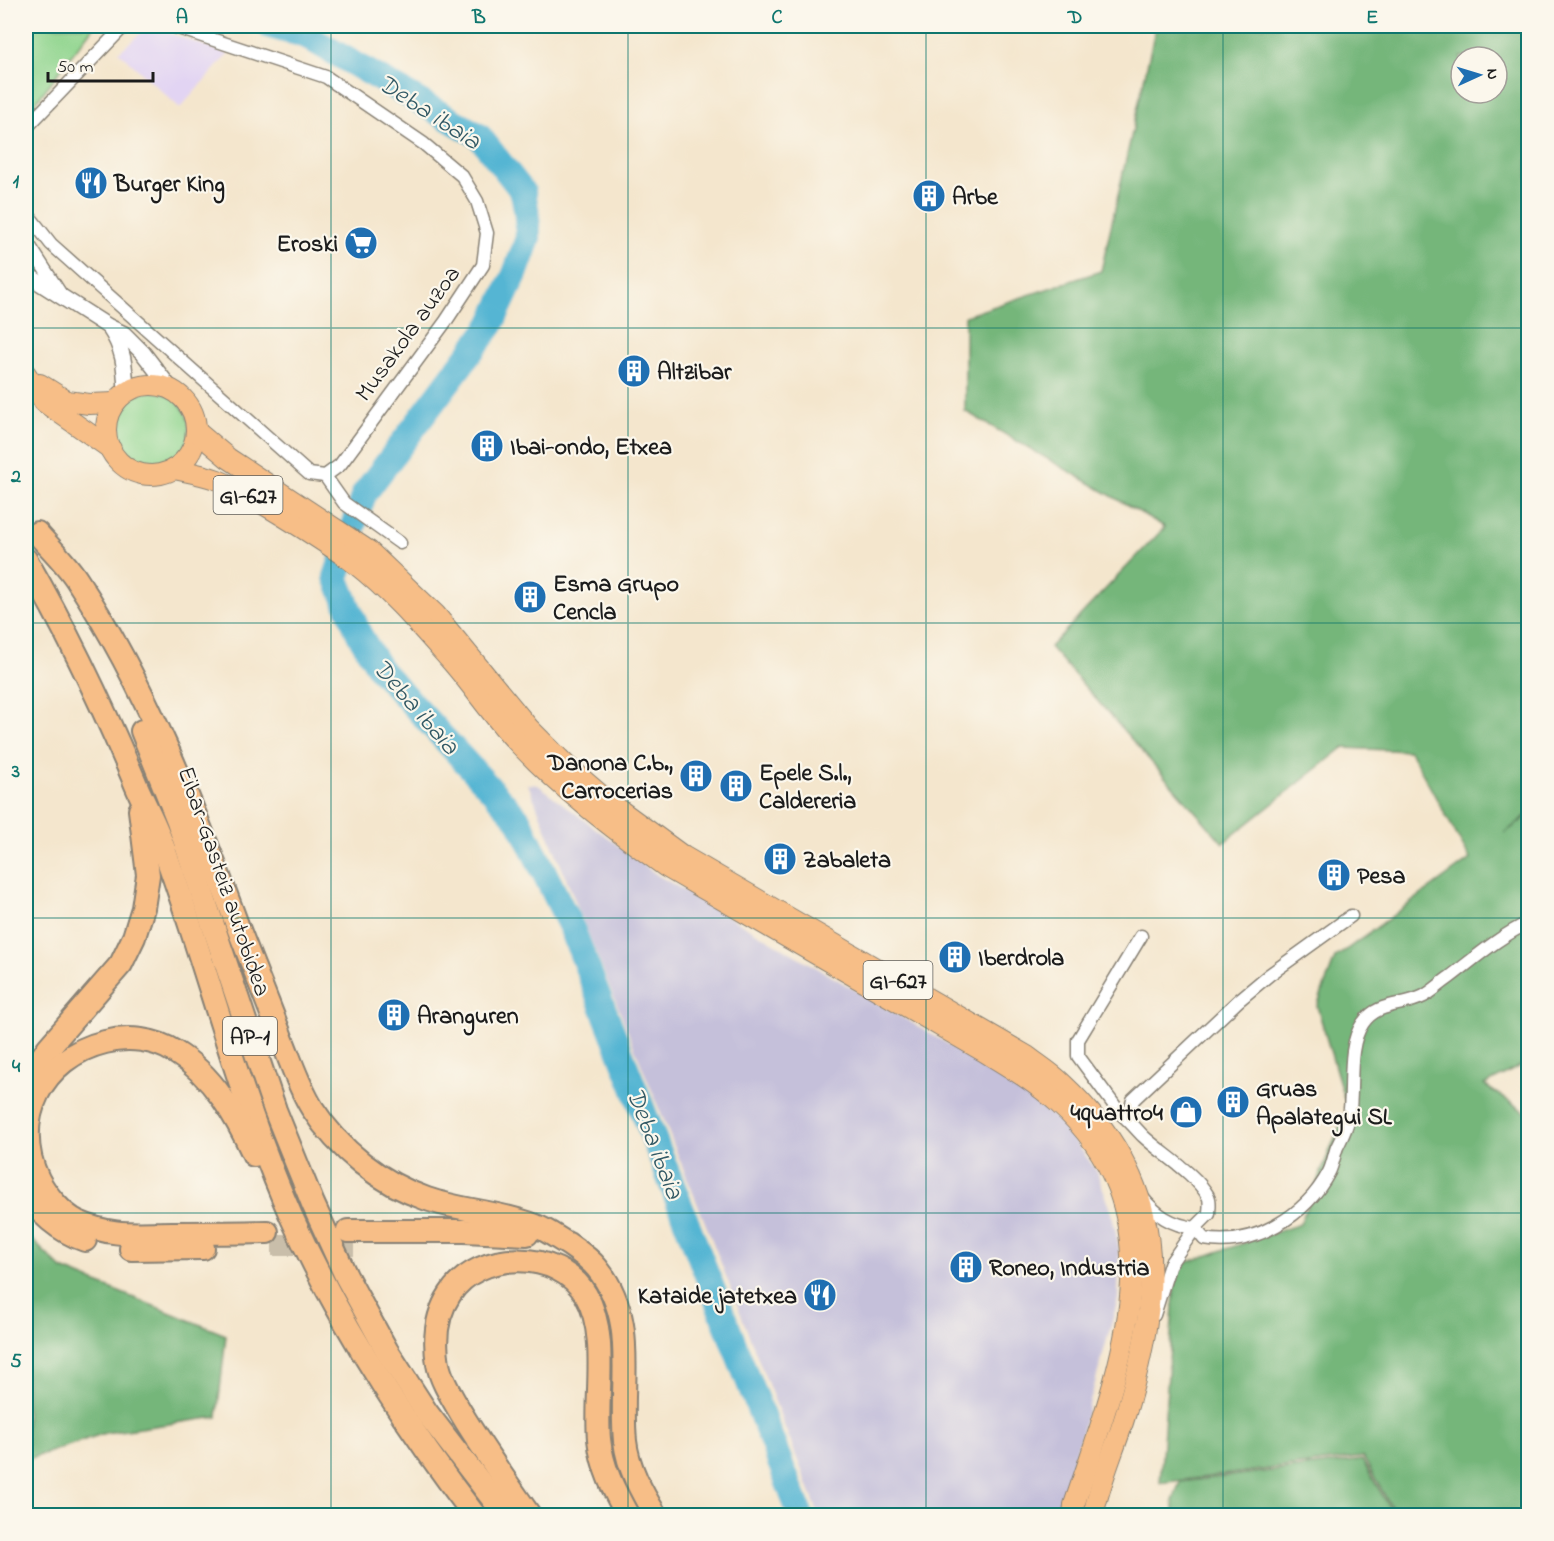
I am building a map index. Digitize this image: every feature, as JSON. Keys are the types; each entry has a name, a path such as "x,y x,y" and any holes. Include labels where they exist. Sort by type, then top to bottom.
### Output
{"highway":[{"path":"31,524 76,578 148,709 212,858 293,1069 310,1105 328,1131 367,1167 402,1190 449,1205 540,1227 595,1265 610,1287 620,1309 624,1332 625,1444 643,1495 656,1515"},
{"name":"Eibar-Gasteiz autobidea","path":"31,524 85,611 129,699 178,821 275,1110 313,1204 342,1266 387,1350 427,1413 506,1515"},
{"name":"Eibar-Gasteiz autobidea","path":"26,560 64,628 104,710 157,833 253,1118 291,1216 365,1359 409,1426 474,1515"},
{"path":"26,1081 48,1048 102,989 121,964 134,938 143,908 147,875 137,788"},
{"path":"26,1190 57,1226 76,1237 118,1249 137,1250 269,1238 220,1234 123,1235 100,1230 76,1221 58,1207 42,1188 33,1169 29,1136 30,1119 37,1093 53,1069 71,1055 92,1045 118,1039 147,1040 174,1051 201,1072 231,1110 278,1213 326,1286"},
{"path":"564,1242 518,1232 351,1238 500,1246 528,1250 548,1258 572,1278 586,1295 594,1316 598,1335 598,1419 602,1458 614,1491 628,1515"},
{"path":"530,1515 478,1441 451,1396 438,1367 435,1338 440,1314 450,1293 464,1278 482,1268 500,1262 524,1260 558,1268"}],"main road":[{"name":"GI-627","path":"26,374 67,401 89,404 121,398 147,385 170,388"},
{"name":"GI-627","path":"26,374 44,402 111,449 125,466 136,472 147,475 174,469 185,459 193,446 196,431 320,528 354,563 383,576 436,615 529,728 566,765 609,802 683,856 1027,1056 1062,1082 1092,1114 1116,1146 1138,1193 1146,1218 1150,1254 1150,1293 1142,1347 1124,1418 1106,1468 1093,1515"},
{"path":"170,388 189,406 195,418 196,431"},
{"path":"111,449 107,434 108,417 121,398"},
{"name":"GI-627","path":"174,469 216,479 320,528"},
{"name":"GI-627","path":"383,576 390,594 453,662 516,741 555,780 600,819 666,867 1030,1080 1059,1103 1083,1128 1101,1155 1117,1186 1128,1220 1133,1257 1127,1325 1116,1374 1074,1505 1073,1515"}],"street":[{"path":"26,128 124,26"},
{"name":"Musakola auzoa","path":"172,26 326,77 424,144 462,176 477,201 487,233 483,265 446,321 340,465 325,476"},
{"path":"26,212 51,244 219,395 309,474 325,476 344,503 396,540"},
{"path":"26,244 31,248 64,300"},
{"path":"26,274 108,327 124,334 143,353 170,388"},
{"path":"108,327 119,342 123,356 121,398"},
{"path":"1128,1119 1133,1100 1238,1000 1351,916"},
{"path":"1138,1193 1167,1221 1195,1228 1204,1239 1217,1241 1245,1237 1267,1230 1306,1204 1319,1189 1330,1170 1347,1124 1355,1042 1364,1021 1380,1008 1425,995 1510,932 1528,923"},
{"path":"1141,936 1078,1040 1078,1056 1120,1113 1202,1188 1210,1199 1209,1214 1195,1228 1170,1264 1148,1335 1142,1347"}],"shaded area":[{"path":"149,26 228,54 180,108 119,52"},
{"path":"528,784 538,785 657,875 1023,1090 1062,1124 1096,1170 1111,1210 1119,1248 1118,1299 1059,1515 819,1515 708,1230"}],"green space":[{"path":"26,26 94,26 26,115"},
{"path":"1156,26 1528,26 1528,814 1505,833 1528,816 1528,1062 1484,1085 1528,1114 1528,1515 1396,1515 1363,1457 1160,1483 1176,1266 1300,1224 1347,1108 1317,1006 1335,958 1470,859 1410,751 1343,748 1223,843 1050,647 1165,527 965,411 965,316 1101,271"},
{"path":"144,391 158,391 172,397 183,408 189,422 186,444 178,456 158,467 144,467 130,461 119,450 113,436 113,422 119,408 130,397"},
{"path":"26,1234 62,1269 226,1335 217,1417 105,1433 26,1460"},
{"path":"1362,1460 1394,1515 1175,1515 1173,1500 1180,1482"}],"waterway":[{"name":"Deba ibaia","path":"270,26 306,36 479,136 523,192 528,238 515,274 491,325 364,494 336,577 359,634 380,669 518,819 573,931 801,1516"}],"tunnel":[{"path":"272,1245 354,1245"}],"place":[{"name":"Burger King","path":"91,183"},
{"name":"Arbe","path":"929,196"},
{"name":"Eroski","path":"361,243"},
{"name":"Altzibar","path":"634,371"},
{"name":"Ibai-ondo, Etxea","path":"487,446"},
{"name":"Esma Grupo Cencla","path":"530,597"},
{"name":"Danona C.b., Carrocerias","path":"696,776"},
{"name":"Epele S.l., Caldereria","path":"736,786"},
{"name":"Zabaleta","path":"780,859"},
{"name":"Pesa","path":"1334,875"},
{"name":"Iberdrola","path":"955,957"},
{"name":"Aranguren","path":"394,1015"},
{"name":"Gruas Apalategui SL","path":"1233,1102"},
{"name":"4quattro4","path":"1186,1112"},
{"name":"Roneo, Industria","path":"966,1267"},
{"name":"Kataide jatetxea","path":"820,1295"}]}
